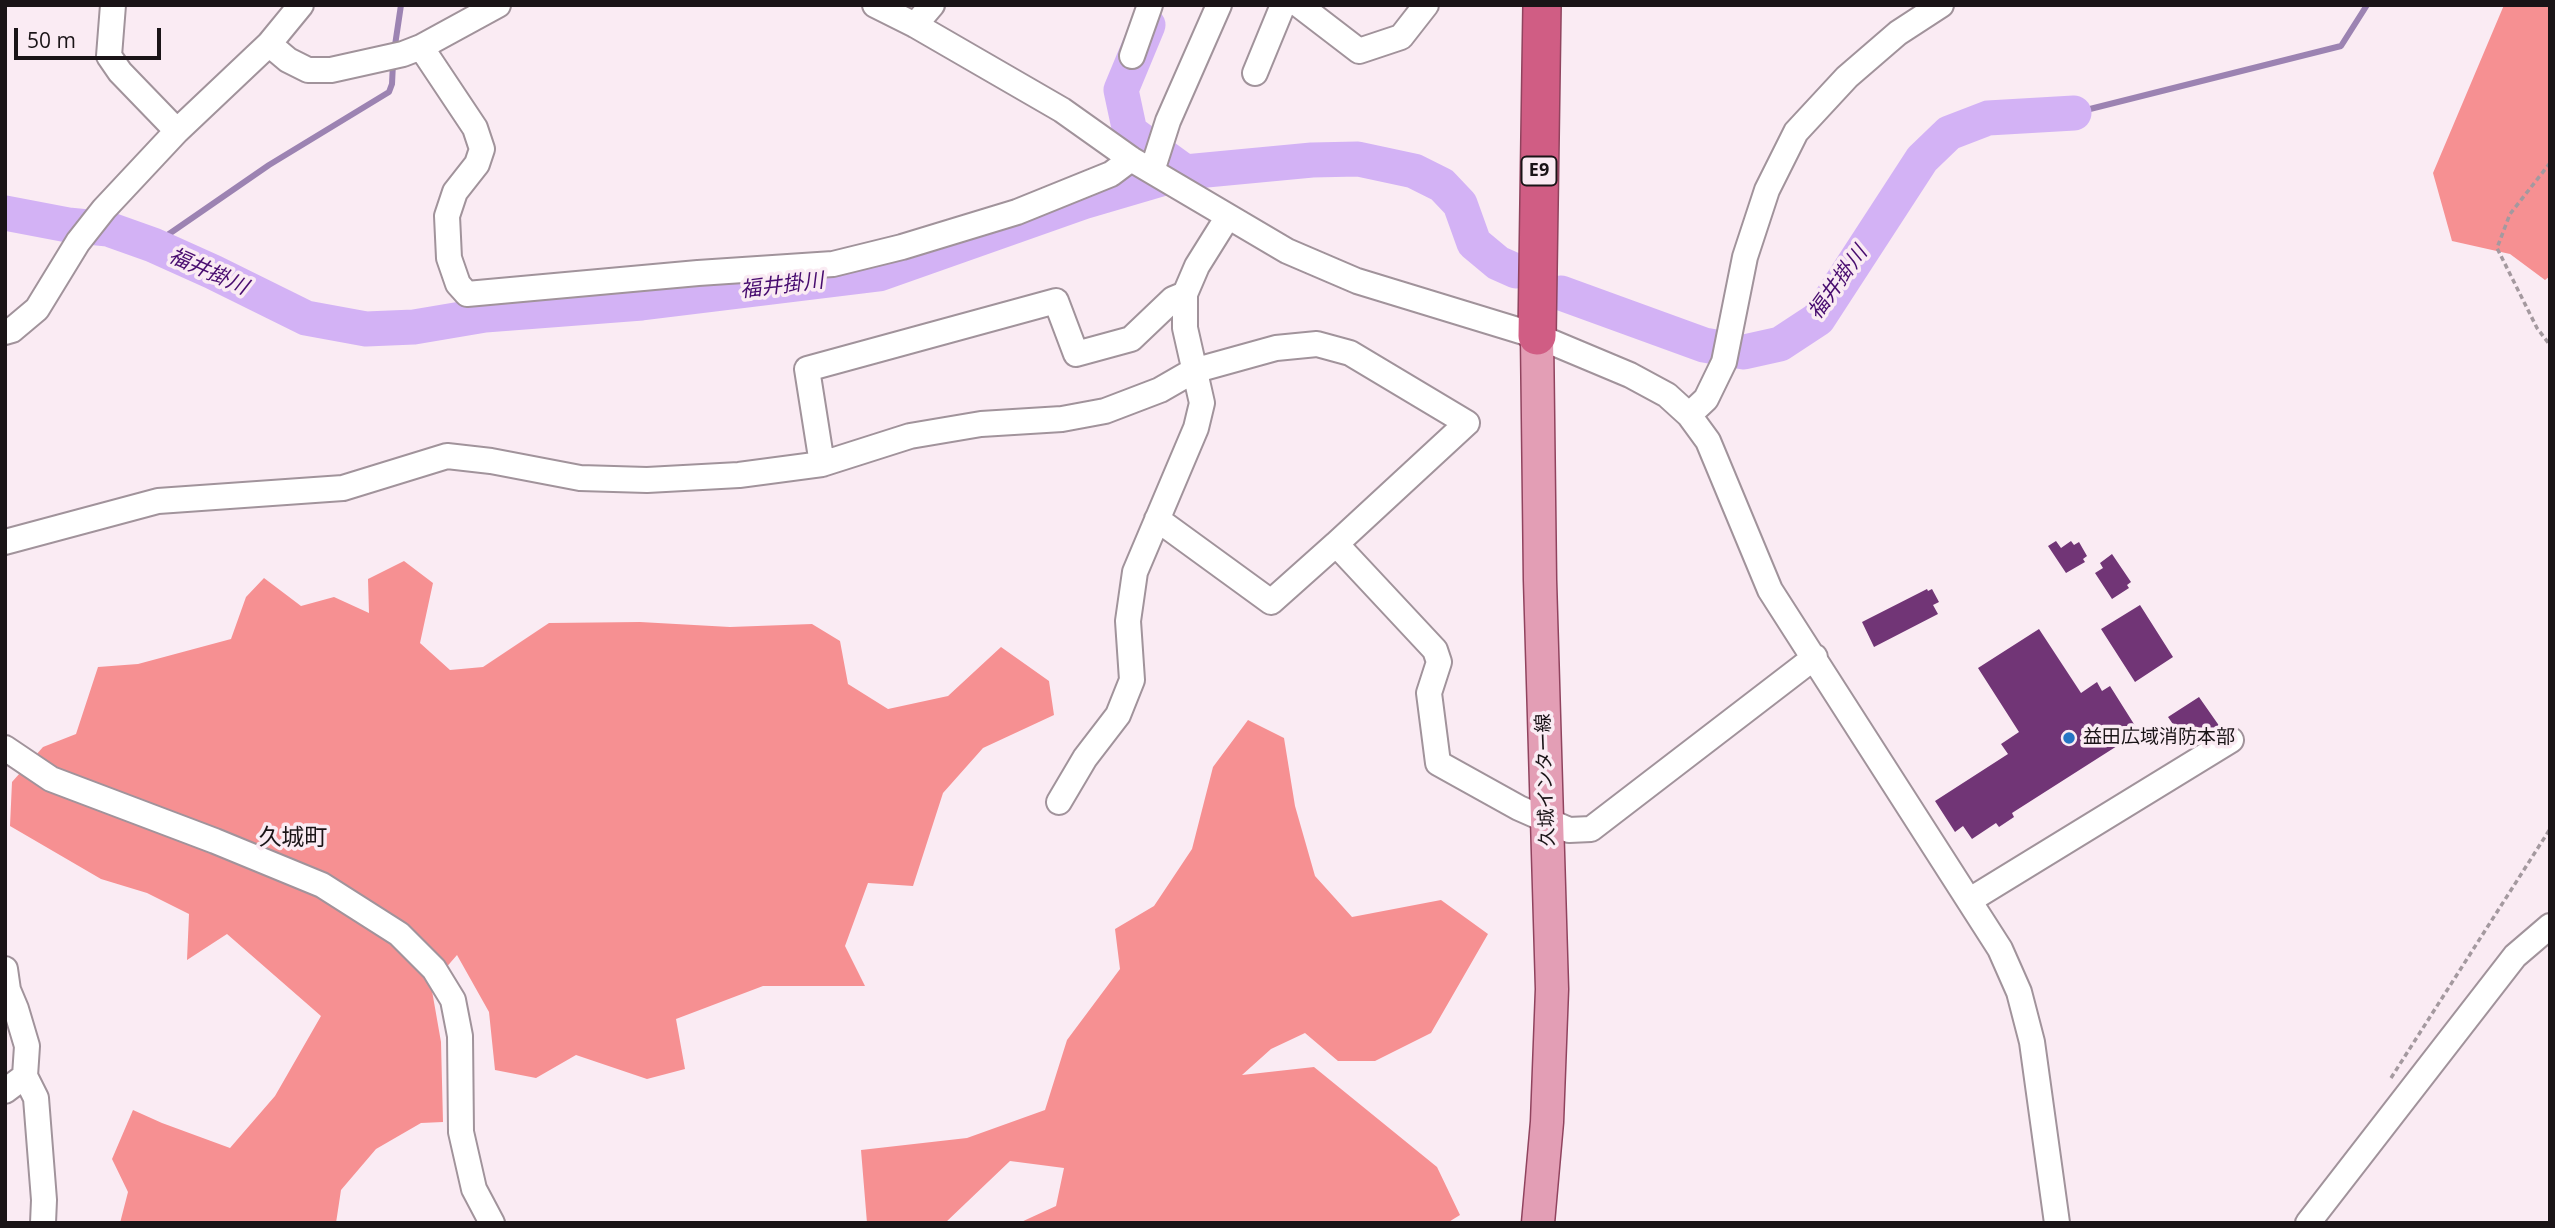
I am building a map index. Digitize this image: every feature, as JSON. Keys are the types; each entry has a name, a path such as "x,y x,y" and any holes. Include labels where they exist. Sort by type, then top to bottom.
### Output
{"highway":[{"name":"E9","path":"1537,336 1542,5"}],"main road":[{"name":"久城インター線","path":"1537,336 1540,580 1552,989 1547,1122 1538,1223"}],"street":[{"path":"113,5 109,56 120,72 177,131"},
{"path":"5,332 12,330 37,309 91,225 177,131 269,44 302,5"},
{"path":"269,44 288,60 307,70 331,70 403,54 421,47 498,5"},
{"path":"875,5 915,25 1062,110 1131,159 1287,251 1357,281 1537,336 1630,375 1667,395 1689,415 1708,441 1770,590 1970,900 2000,949 2020,992 2032,1042 2057,1223"},
{"path":"915,25 932,5"},
{"path":"1132,56 1150,5"},
{"path":"1152,171 1168,121 1219,5"},
{"path":"1255,73 1283,5"},
{"path":"1299,5 1359,51 1401,37 1426,5"},
{"path":"1689,415 1706,399 1724,362 1750,243 1767,190 1796,132 1847,77 1898,33 1941,5"},
{"path":"421,47 475,128 482,149 477,164 454,192 447,216 449,258 458,284 467,294 833,264 902,247 1017,212 1111,174 1131,159"},
{"path":"1059,802 1085,758 1118,715 1132,680 1128,621 1135,572 1196,428 1202,403 1185,328 1185,294 1197,266 1227,218"},
{"path":"822,464 807,369 1056,301 1076,354 1131,339 1173,299 1185,294"},
{"path":"5,542 158,501 343,488 447,456 491,461 580,478 620,479 739,475 822,464 910,436 981,424 1062,419 1105,411 1160,390 1193,371 1276,348 1317,344 1350,353 1467,423 1271,602 1157,519"},
{"path":"1336,544 1435,650 1439,662 1429,693 1438,763 1518,808 1569,830 1591,829 1815,657"},
{"path":"1970,900 2231,740"},
{"path":"6,752 51,779 322,885 399,934 434,969 453,1000 460,1036 461,1132 474,1189 492,1223"},
{"path":"2311,1222 2515,956 2550,926"},
{"path":"5,969 8,990 27,1046 15,1083 36,1098 44,1200 43,1223"}],"path":[{"path":"2550,163 2510,214 2497,248 2537,328 2550,345"},
{"path":"2390,1079 2550,829"}],"shaded area":[{"path":"2504,5 2550,5 2550,276 2545,280 2510,254 2452,241 2433,173"},
{"path":"404,561 433,583 420,643 450,670 483,667 549,623 640,622 730,627 812,624 840,641 848,684 888,709 948,696 1001,647 1049,681 1054,715 983,748 943,793 913,886 868,883 845,946 865,986 763,986 676,1019 685,1069 647,1079 576,1055 536,1078 495,1070 489,1012 457,955 431,985 441,1042 443,1122 421,1123 376,1149 341,1190 336,1223 120,1223 128,1192 112,1159 133,1110 230,1148 275,1096 321,1016 227,934 187,960 189,914 147,893 101,879 10,826 12,782 43,747 76,734 98,667 138,664 231,639 246,597 264,578 301,606 334,597 369,613 368,579"},
{"path":"1248,720 1284,738 1295,806 1315,876 1352,917 1441,900 1488,934 1431,1033 1375,1061 1338,1061 1305,1033 1271,1049 1242,1075 1314,1067 1437,1167 1460,1215 1447,1223 1019,1223 1056,1206 1064,1168 1010,1161 945,1223 867,1223 861,1150 967,1138 1045,1110 1067,1040 1120,969 1115,929 1154,906 1192,849 1213,767"}],"building":[{"path":"2056,541 2061,548 2071,541 2074,545 2079,542 2087,556 2083,559 2085,562 2066,573 2048,546"},
{"path":"2112,554 2131,582 2127,585 2129,588 2112,599 2095,573 2103,568 2100,563"},
{"path":"1927,589 1932,589 1939,602 1933,605 1938,614 1874,647 1862,622"},
{"path":"2140,605 2173,657 2135,682 2101,629"},
{"name":"益田広域消防本部","path":"2039,629 2081,693 2097,682 2102,691 2110,686 2139,732 2012,813 2014,817 1999,827 1996,823 1972,839 1963,826 1955,832 1935,801 2008,754 2001,744 2019,732 1978,668"},
{"path":"2199,697 2220,727 2191,746 2180,728 2177,730 2168,717"}],"waterway":[{"path":"394,52 401,5"},
{"path":"2074,113 2341,46 2367,5"},
{"path":"1148,25 1121,90 1130,132 1185,172"},
{"path":"153,245 269,165 389,92 393,63"},
{"name":"福井掛川","path":"1561,293 1704,345 1744,352 1780,344 1818,319 1922,159 1949,133 1988,118 2074,113"},
{"name":"福井掛川","path":"5,213 68,225 108,229 153,245 306,318 366,329 414,327 485,315 642,303 879,274 1083,202 1185,172 1312,160 1358,159 1414,171 1442,185 1460,204 1474,243 1498,263 1516,271"}],"place":[{"name":"益田広域消防本部","path":"2069,738"}],"district":[{"name":"久城町","path":"293,838"}]}
